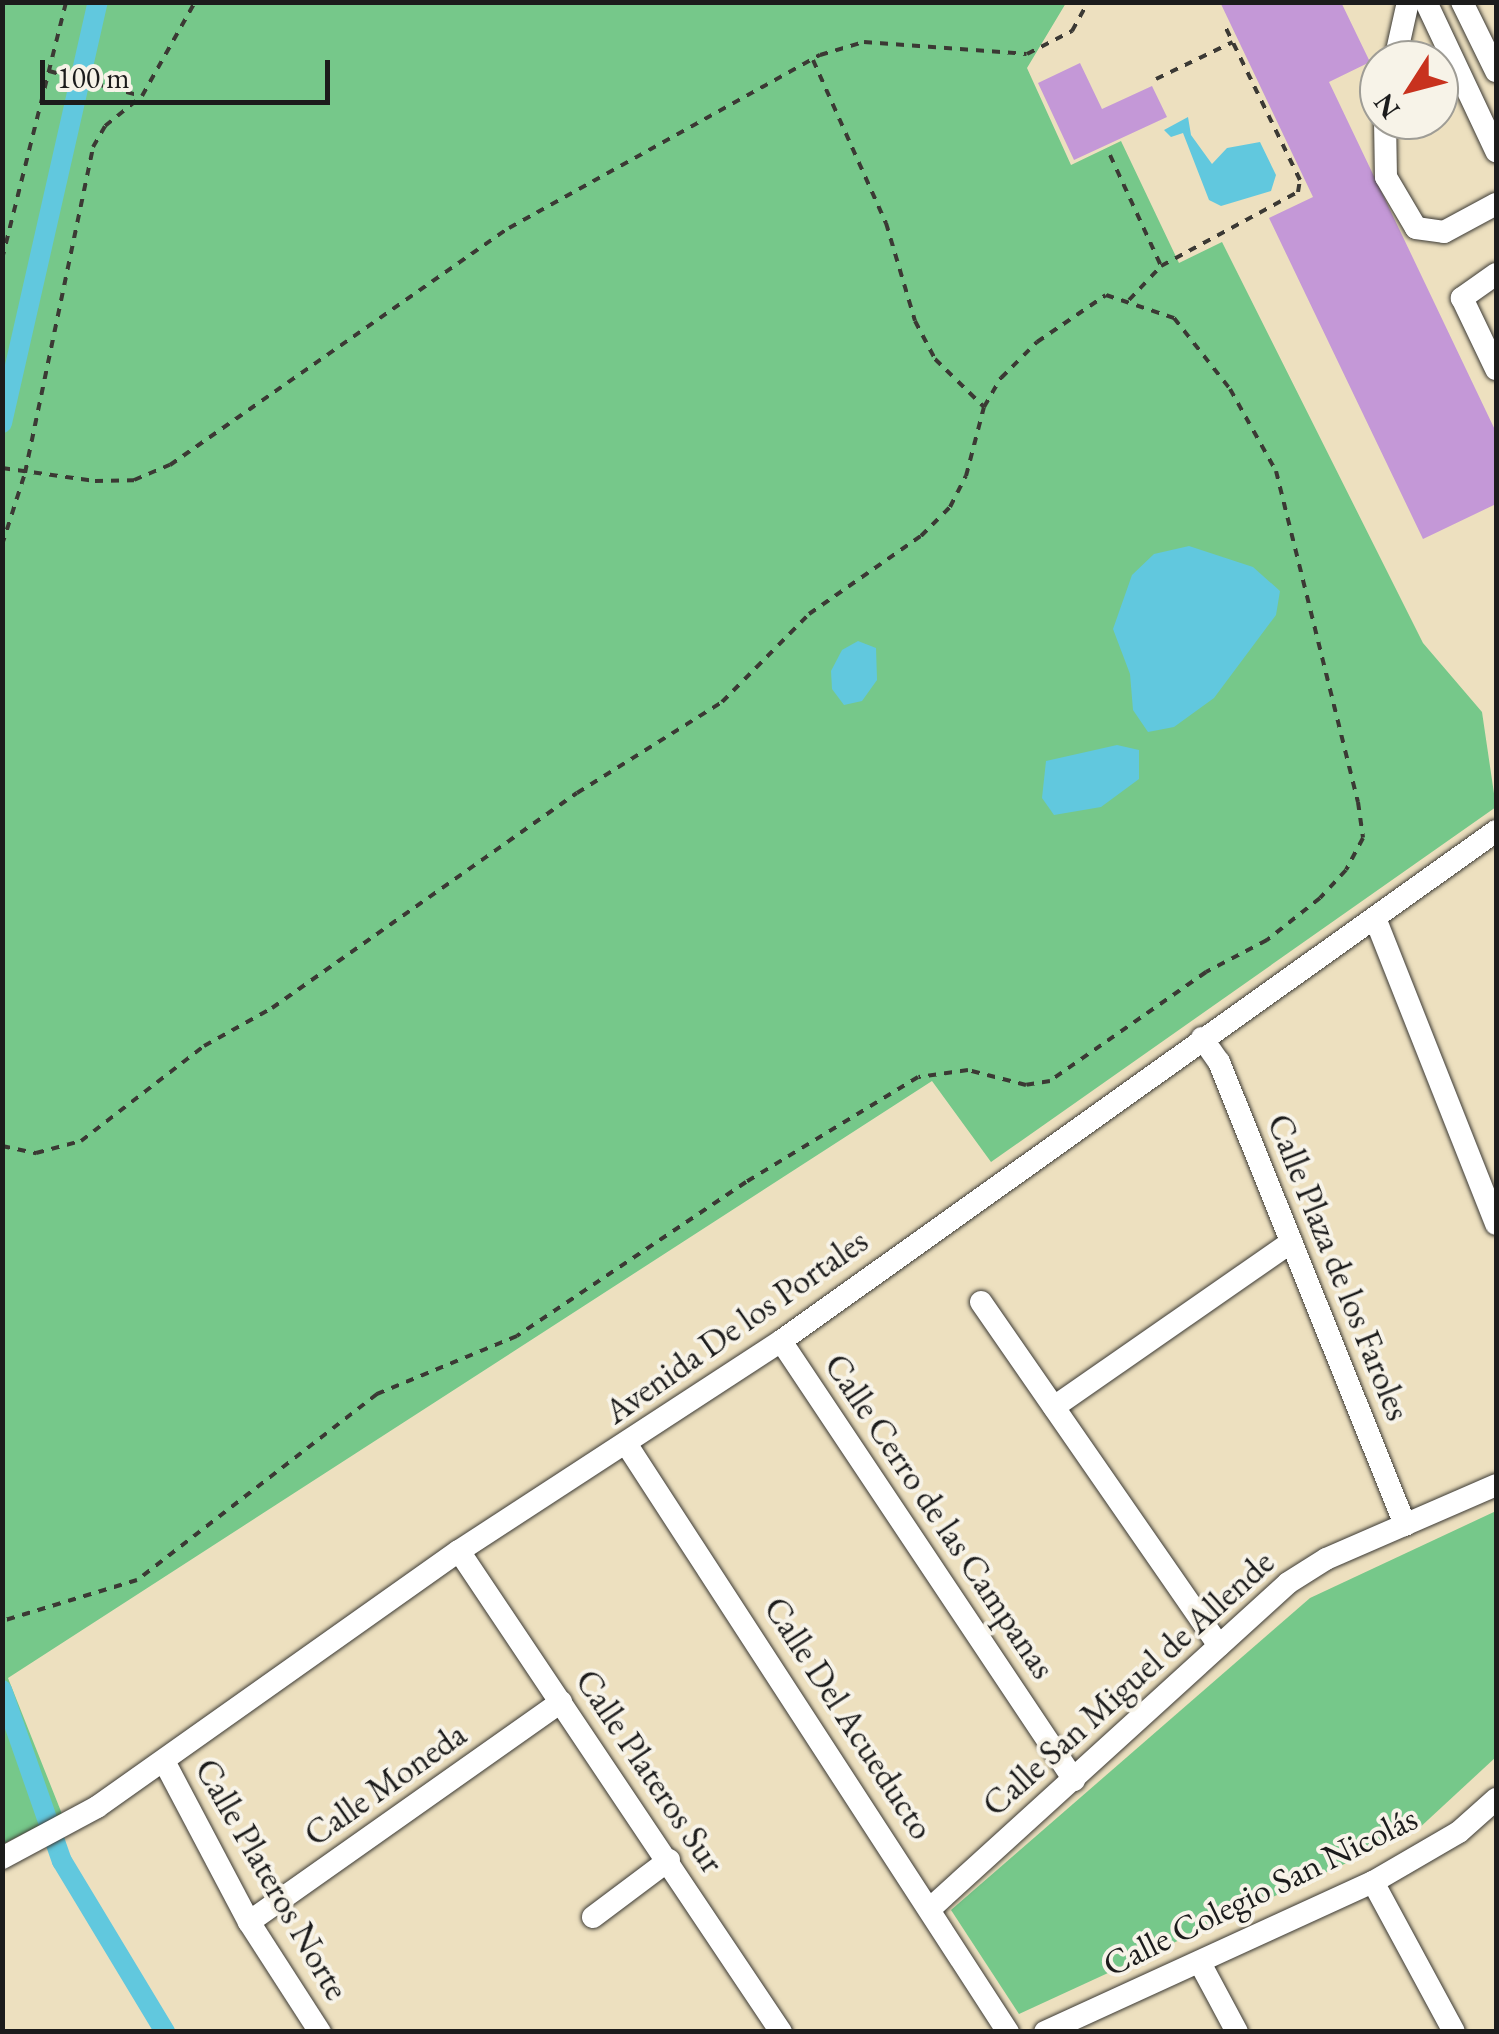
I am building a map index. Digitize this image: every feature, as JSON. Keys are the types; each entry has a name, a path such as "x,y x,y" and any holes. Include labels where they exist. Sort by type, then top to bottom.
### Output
{"street":[{"path":"1399,40 1408,2"},
{"path":"1426,2 1485,118 1496,151"},
{"path":"1462,2 1496,70"},
{"path":"1485,118 1496,78"},
{"path":"1385,140 1386,176 1416,228 1444,232 1496,204"},
{"path":"1493,282 1464,294 1462,305 1496,370"},
{"name":"Avenida De los Portales","path":"2,1858 68,1825 459,1551 781,1342 1496,831"},
{"path":"1375,918 1496,1224"},
{"name":"Calle Plaza de los Faroles","path":"1202,1038 1218,1062 1405,1525"},
{"path":"1054,1407 1291,1242"},
{"path":"980,1302 1219,1646"},
{"name":"Calle Cerro de las Campanas","path":"781,1342 1074,1780"},
{"name":"Calle Del Acueducto","path":"626,1445 932,1907 1008,2032"},
{"name":"Calle San Miguel de Allende","path":"932,1907 1305,1570 1496,1485"},
{"name":"Calle Plateros Sur","path":"459,1551 781,2032"},
{"name":"Calle Moneda","path":"250,1922 561,1702"},
{"name":"Calle Plateros Norte","path":"164,1761 250,1922 320,2032"},
{"name":"Calle Colegio San Nicolás","path":"1045,2032 1373,1882 1436,1847 1496,1799"},
{"path":"593,1917 669,1860"},
{"path":"1373,1882 1454,2032"},
{"path":"1200,1963 1238,2032"}],"path":[{"path":"2,259 66,2"},
{"path":"2,545 25,473 93,147 105,126 142,96 195,2"},
{"path":"2,468 134,480 170,465 509,228 813,60 864,42 1027,54 1072,30 1088,2"},
{"path":"1130,300 1162,266 1298,192 1300,180 1226,28"},
{"path":"1156,78 1233,42"},
{"path":"813,60 886,223 915,321 935,359 984,407"},
{"path":"49,71 142,96"},
{"path":"1110,154 1162,266"},
{"path":"2,1146 36,1152 81,1141 204,1046 272,1008 577,794 722,702 808,614 920,536 950,507 966,476 984,407 1037,342 1106,294 1174,318 1194,335 1276,471 1358,802 1363,838 1346,870 1267,940 1206,972 1050,1081 1026,1084 968,1070 918,1077 746,1182 517,1336 378,1394 137,1580 5,1620"},
{"path":"2,517 10,518"}],"green space":[{"path":"3,3 1066,3 1027,68 1071,165 1121,141 1179,263 1222,242 1423,643 1482,712 1496,807 991,1162 932,1081 8,1678 62,1814 3,1844"},
{"path":"1496,1511 1496,1757 1416,1831 1019,2014 951,1910 1310,1598"}],"water":[{"path":"1188,117 1191,135 1212,164 1227,148 1260,142 1276,175 1271,191 1221,206 1209,200 1183,133 1171,137 1164,130"},
{"path":"1189,546 1253,567 1280,591 1276,615 1214,698 1174,727 1148,732 1133,710 1130,674 1113,629 1132,575 1154,554"},
{"path":"858,641 876,648 877,680 862,701 844,705 832,689 831,671 842,650"},
{"path":"1117,745 1139,750 1139,779 1101,807 1054,815 1042,798 1046,761"}],"building":[{"path":"1220,2 1341,2 1359,40 1359,67 1329,82 1496,432 1496,504 1423,539 1269,218 1313,197"},
{"path":"1080,63 1102,109 1152,86 1167,117 1074,160 1038,83"}],"waterway":[{"path":"2,423 98,2"},
{"path":"2,1690 62,1861 165,2032"}]}
